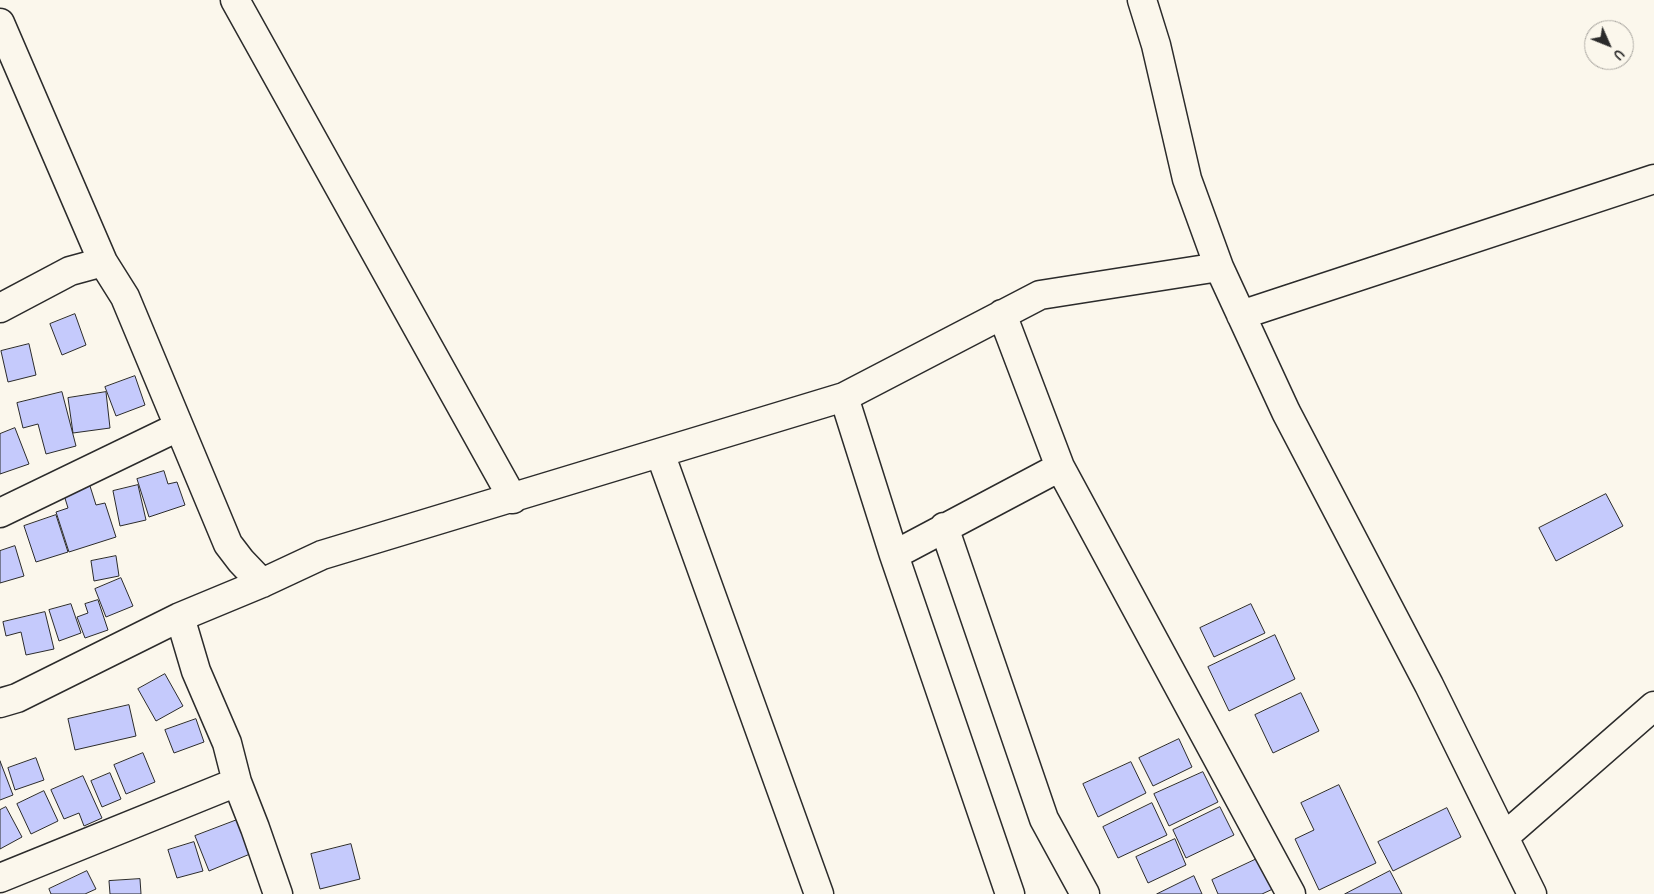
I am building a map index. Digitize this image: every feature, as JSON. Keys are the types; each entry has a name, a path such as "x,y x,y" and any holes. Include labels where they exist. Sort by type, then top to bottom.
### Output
{"street":[{"path":"235,0 514,499"},
{"path":"1142,0 1156,45 1187,179 1219,266 1286,412 1429,685 1532,894"},
{"path":"0,23 8,64 103,262 125,297 228,544 262,583"},
{"path":"1241,315 1654,179"},
{"path":"0,308 70,271 103,262"},
{"path":"0,701 17,698 180,617 262,583 322,555 514,499 844,397 1040,295 1219,266"},
{"path":"1002,314 1060,467 1291,894"},
{"path":"844,397 894,555 1010,894"},
{"path":"0,513 178,427"},
{"path":"660,454 819,894"},
{"path":"894,555 1060,467"},
{"path":"944,528 1044,819 1085,894"},
{"path":"180,617 196,672 227,743 237,782 278,894"},
{"path":"1504,837 1654,706"},
{"path":"0,878 237,782"}],"building":[{"path":"75,314 86,345 62,355 50,324"},
{"path":"29,344 36,375 8,382 1,351"},
{"path":"135,376 145,405 116,416 105,387"},
{"path":"62,392 76,446 46,454 38,424 23,428 17,403"},
{"path":"106,392 110,428 73,433 68,398"},
{"path":"15,428 29,464 0,474 0,434"},
{"path":"164,471 168,484 177,482 185,505 149,517 137,479"},
{"path":"138,485 146,520 120,526 113,491"},
{"path":"90,486 96,505 105,503 116,537 69,552 56,512 68,508 64,495"},
{"path":"1606,494 1623,526 1556,561 1539,528"},
{"path":"56,515 68,552 36,562 24,526"},
{"path":"15,546 24,576 0,583 0,551"},
{"path":"116,556 119,576 94,581 91,561"},
{"path":"121,578 133,606 106,617 95,589"},
{"path":"98,600 108,630 85,638 77,617 88,613 85,604"},
{"path":"71,604 81,633 59,641 49,610"},
{"path":"1251,604 1265,633 1214,657 1200,628"},
{"path":"45,612 54,649 26,655 21,632 6,636 3,622"},
{"path":"1275,635 1295,679 1229,711 1208,667"},
{"path":"165,674 183,706 156,721 138,689"},
{"path":"1301,693 1319,731 1273,753 1255,715"},
{"path":"129,705 136,736 75,750 68,719"},
{"path":"196,719 204,742 174,753 165,730"},
{"path":"1179,739 1192,767 1153,786 1139,758"},
{"path":"143,753 155,782 126,794 114,765"},
{"path":"36,758 44,780 15,790 8,768"},
{"path":"0,761 13,795 0,800"},
{"path":"1131,762 1146,793 1098,817 1083,784"},
{"path":"1203,772 1218,802 1169,826 1154,794"},
{"path":"110,773 121,799 102,807 91,781"},
{"path":"83,776 102,818 84,826 79,813 64,819 51,790"},
{"path":"1339,785 1376,863 1319,890 1295,839 1314,830 1301,803"},
{"path":"44,791 58,821 31,834 17,804"},
{"path":"1152,803 1167,835 1118,858 1103,827"},
{"path":"6,807 22,837 0,849 0,810"},
{"path":"1220,807 1234,835 1186,858 1173,830"},
{"path":"1447,808 1461,837 1393,871 1378,842"},
{"path":"237,820 250,854 209,871 195,836"},
{"path":"1175,839 1186,865 1148,883 1136,857"},
{"path":"194,842 203,871 177,878 168,850"},
{"path":"351,844 360,879 320,889 311,854"},
{"path":"1261,857 1275,888 1262,894 1218,894 1212,880"},
{"path":"87,871 96,889 85,894 51,894 49,889"},
{"path":"1390,871 1402,894 1345,894"},
{"path":"1194,876 1202,894 1157,894"},
{"path":"140,879 141,894 110,894 109,881"}]}
